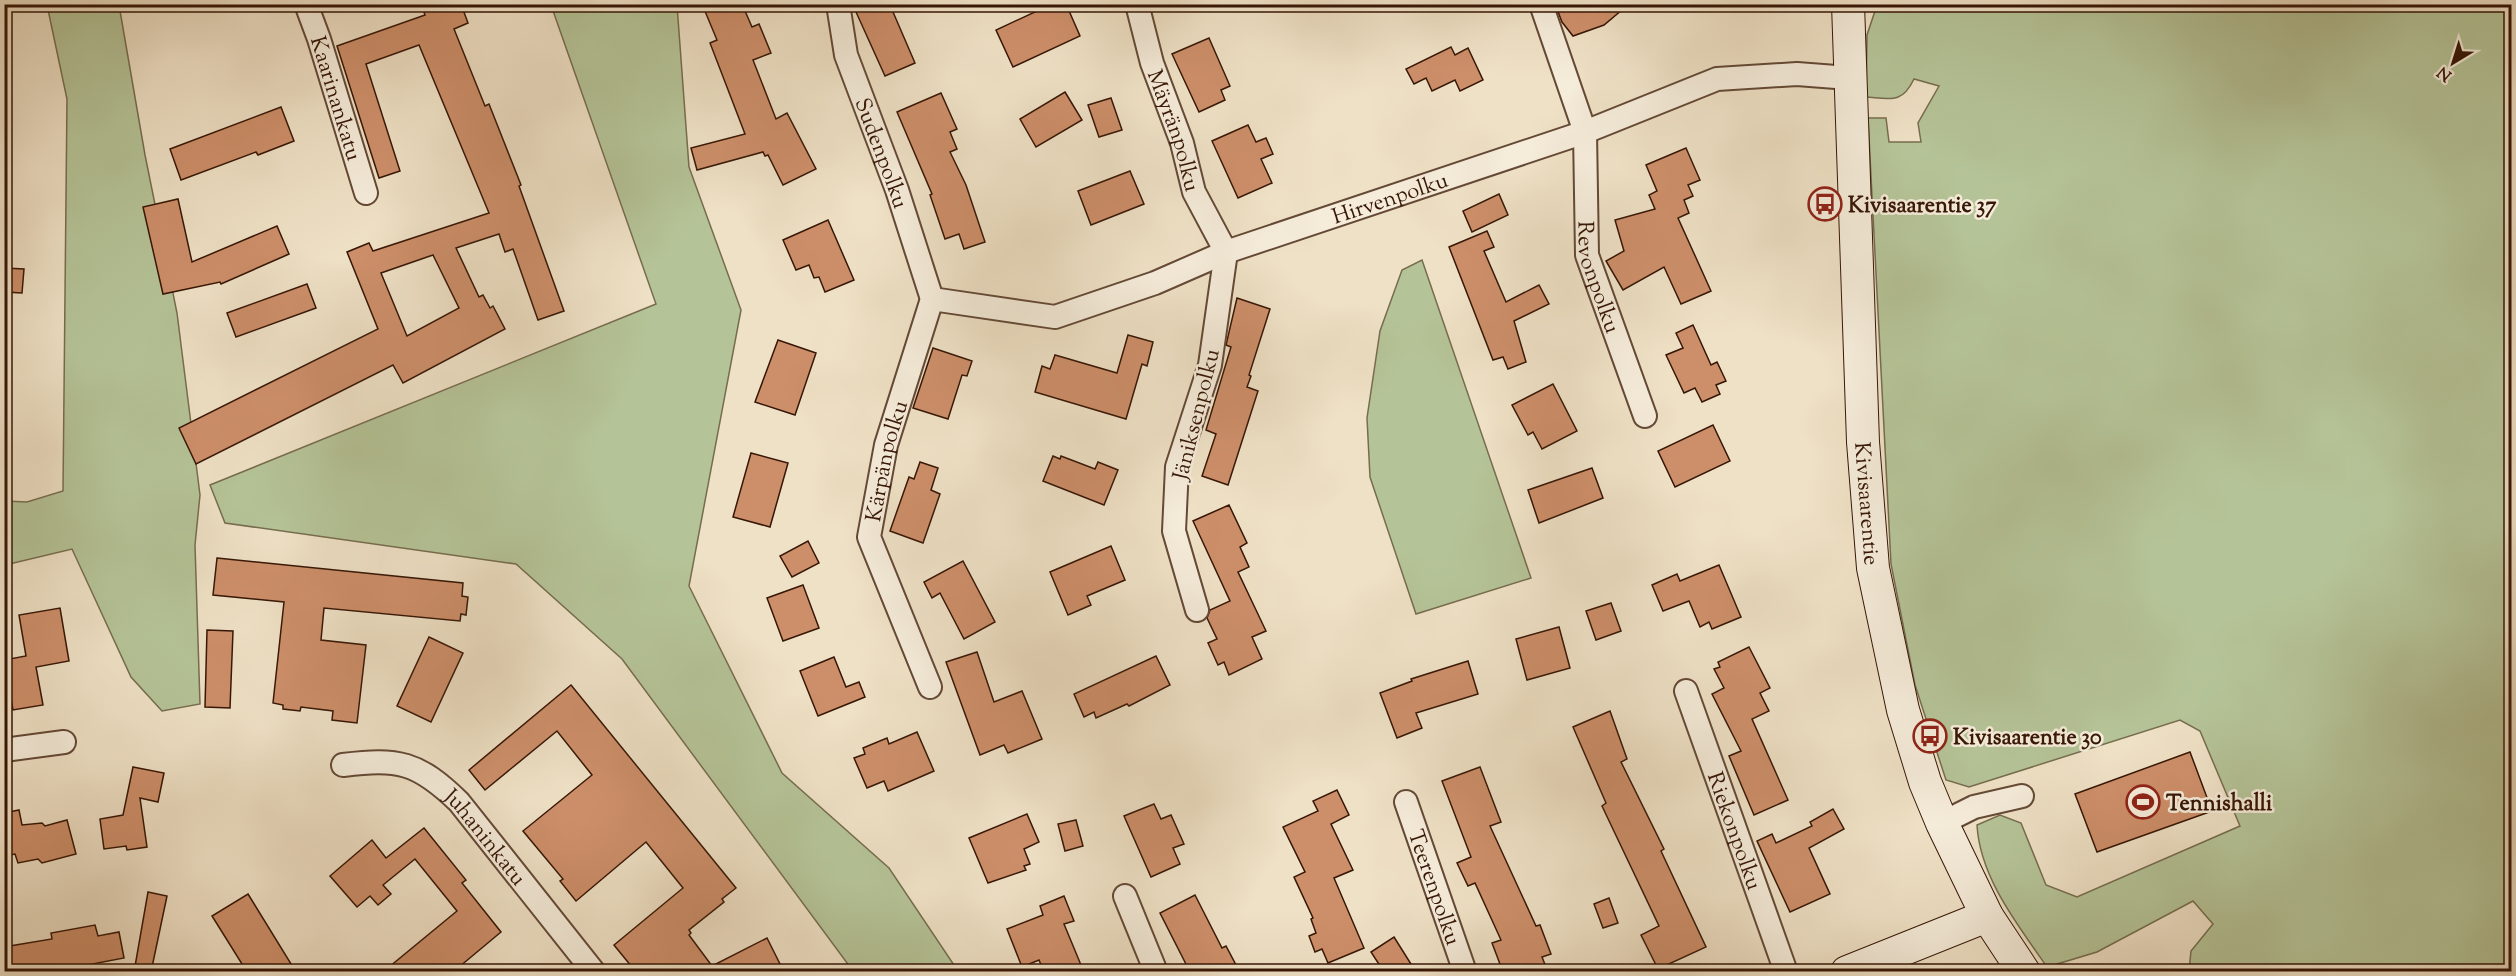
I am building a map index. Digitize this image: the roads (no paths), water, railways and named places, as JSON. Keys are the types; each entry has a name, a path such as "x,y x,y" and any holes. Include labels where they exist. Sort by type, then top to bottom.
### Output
{"street":[{"name":"Kaarinankatu","path":"306,4 319,39 366,193"},
{"name":"Sudenpolku","path":"838,4 846,55 897,190 932,299"},
{"name":"Mäyränpolku","path":"1137,4 1152,63 1182,143 1194,192 1226,252"},
{"name":"Revonpolku","path":"1541,4 1585,132 1587,255 1645,416"},
{"name":"Kivisaarentie","path":"1848,4 1863,442 1873,568 1903,710 1925,782 1987,916 2024,972"},
{"name":"Hirvenpolku","path":"932,299 1055,317 1155,283 1226,252 1585,132 1717,79 1797,74 1849,78"},
{"name":"Jäniksenpolku","path":"1197,610 1174,531 1177,467 1210,365 1226,252"},
{"name":"Kärpänpolku","path":"930,687 869,537 886,445 932,299"},
{"name":"Riekonpolku","path":"1686,691 1786,972"},
{"path":"4,750 64,742"},
{"name":"Juhaninkatu","path":"343,765 383,760 413,767 439,782 459,802 594,972"},
{"path":"1942,823 1974,807 2022,796"},
{"name":"Teerenpolku","path":"1406,802 1465,972"},
{"path":"1125,896 1155,972"},
{"path":"1846,972 1987,916"}],"place":[{"name":"Kivisaarentie 37","path":"1825,204"},
{"name":"Kivisaarentie 30","path":"1930,736"},
{"name":"Tennishalli","path":"2143,802"}]}
